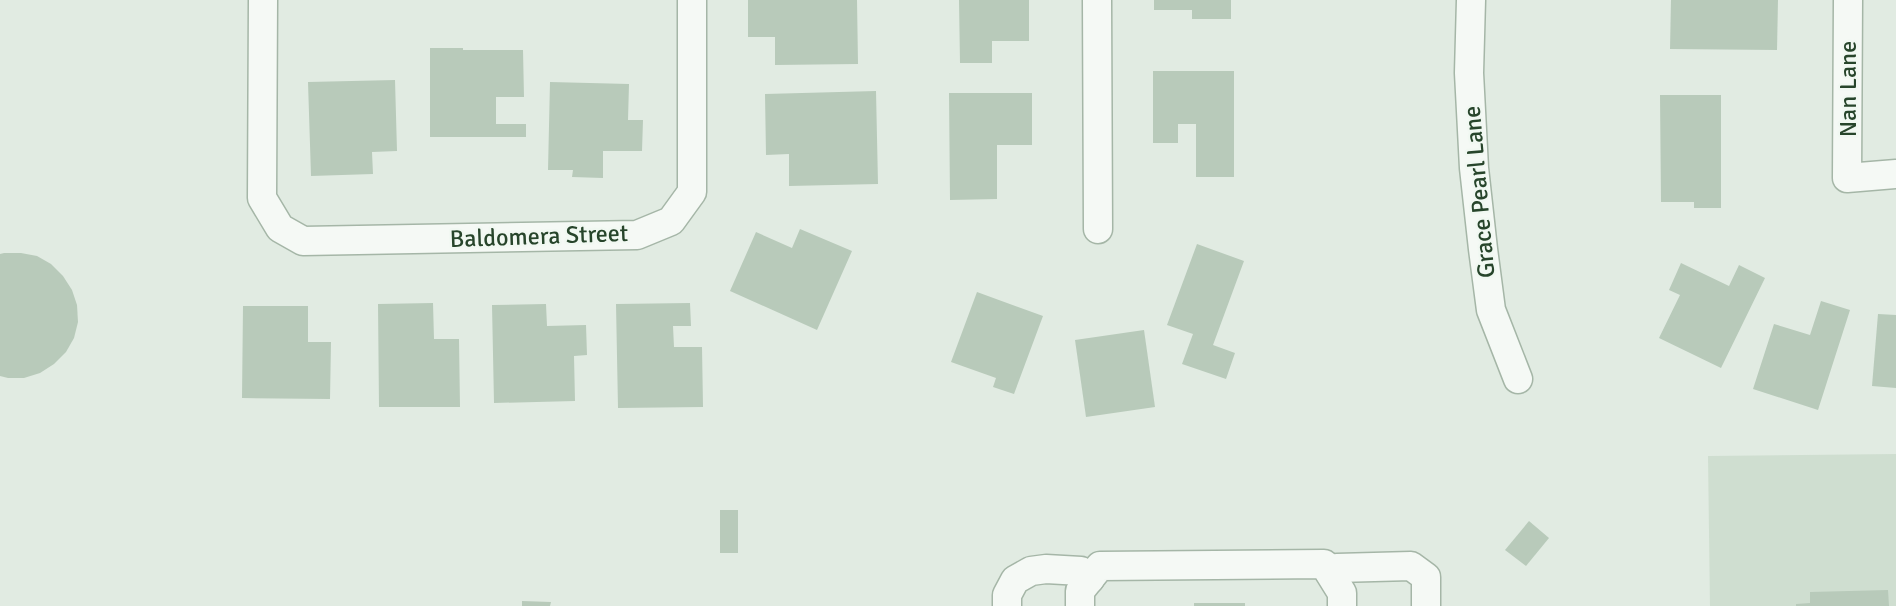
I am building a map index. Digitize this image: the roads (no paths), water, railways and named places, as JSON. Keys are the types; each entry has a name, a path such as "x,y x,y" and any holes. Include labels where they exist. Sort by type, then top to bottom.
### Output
{"street":[{"name":"Baldomera Street","path":"263,0 262,198 280,228 303,241 636,234 671,221 692,192 692,0"},
{"path":"1097,0 1098,229"},
{"name":"Grace Pearl Lane","path":"1471,0 1469,73 1474,168 1483,249 1491,310 1518,379"},
{"name":"Nan Lane","path":"1848,0 1847,178 1896,174"},
{"path":"1080,606 1080,591 1100,566 1324,564 1342,593 1342,606"},
{"path":"1329,571 1337,568 1411,566 1426,577 1426,606"},
{"path":"1007,606 1007,595 1015,580 1031,571 1081,571 1090,579"}]}
